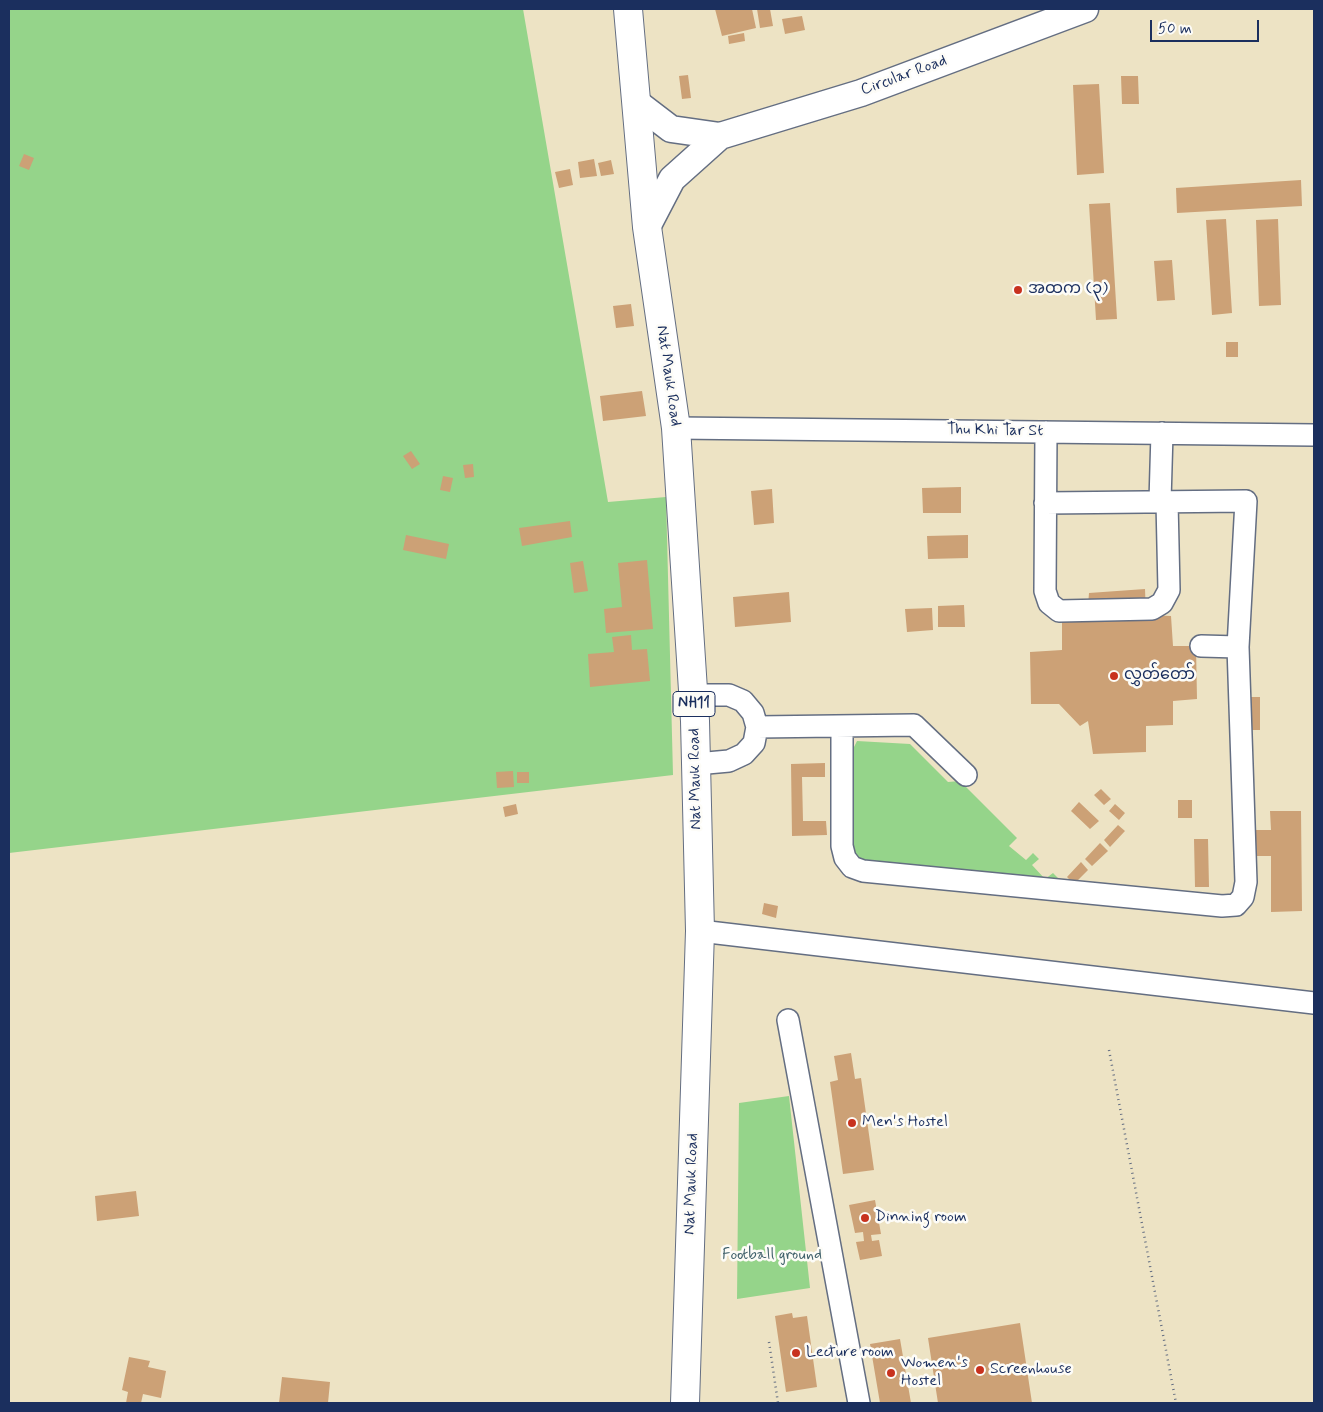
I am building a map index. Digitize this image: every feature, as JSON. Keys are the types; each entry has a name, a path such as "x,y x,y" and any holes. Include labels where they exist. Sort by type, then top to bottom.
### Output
{"highway":[{"name":"Nat Mauk Road","path":"628,9 647,227 676,428 696,764 700,932 685,1403"}],"main road":[{"name":"Circular Road","path":"720,136 861,93 1085,9"},
{"path":"636,103 671,129 720,136"},
{"path":"647,227 672,179 720,136"}],"street":[{"name":"Thu Khi Tar St","path":"676,428 1314,435"},
{"path":"1046,432 1045,591 1049,603 1059,610 1152,609 1162,603 1170,590 1164,502 1162,433"},
{"path":"842,726 842,846 845,858 852,868 863,871 1213,906 1236,905 1243,897 1246,882 1238,647 1246,501 1045,503"},
{"path":"1201,646 1238,647"},
{"path":"693,695 729,695 744,701 753,713 757,727 754,743 744,754 729,761 696,764"},
{"path":"757,727 914,725 966,775"},
{"path":"700,932 1314,1003"},
{"path":"788,1020 859,1403"}],"path":[{"path":"1109,1050 1176,1403"},
{"path":"770,1342 778,1403"}],"green space":[{"path":"9,9 523,9 608,502 666,497 673,775 9,853"},
{"path":"857,741 910,744 948,782 960,781 1017,838 1009,846 1026,860 1033,853 1039,859 1032,865 1045,879 1053,873 1059,879 1058,884 864,861 857,857 851,848 852,751"},
{"name":"Football ground","path":"789,1096 810,1288 737,1299 739,1103"}],"building":[{"path":"715,9 752,9 756,28 722,36"},
{"path":"757,9 770,9 773,26 760,28"},
{"path":"802,16 805,30 785,34 782,19"},
{"path":"744,33 745,41 729,44 728,36"},
{"path":"688,75 691,98 682,99 679,76"},
{"path":"1121,76 1138,76 1139,104 1122,104"},
{"path":"1099,84 1104,173 1077,175 1073,85"},
{"path":"24,154 34,158 29,170 19,166"},
{"path":"594,159 597,176 580,178 578,162"},
{"path":"611,160 614,174 601,176 598,163"},
{"path":"570,169 573,185 559,188 555,172"},
{"path":"1301,180 1302,206 1177,213 1176,188"},
{"path":"1110,203 1117,319 1096,320 1089,204"},
{"path":"1226,219 1232,313 1212,315 1206,220"},
{"path":"1278,219 1281,305 1259,306 1256,220"},
{"path":"1172,260 1175,300 1157,301 1154,261"},
{"path":"631,304 634,326 616,328 613,306"},
{"path":"1226,342 1238,342 1238,357 1226,357"},
{"path":"642,391 646,416 603,421 600,396"},
{"path":"411,451 420,464 412,469 403,456"},
{"path":"473,464 474,477 465,478 463,465"},
{"path":"443,476 453,478 450,492 440,490"},
{"path":"961,487 961,513 923,513 922,488"},
{"path":"772,489 774,523 754,525 751,491"},
{"path":"570,521 572,537 522,546 519,528"},
{"path":"406,535 449,544 446,559 403,550"},
{"path":"968,535 968,558 928,559 927,536"},
{"path":"647,560 653,629 606,633 604,609 622,607 618,563"},
{"path":"583,561 588,591 574,593 570,563"},
{"name":"လွှတ်တော်","path":"1145,589 1146,615 1171,616 1173,646 1196,646 1197,699 1173,701 1173,725 1146,726 1146,752 1093,754 1088,721 1080,726 1059,704 1031,704 1030,652 1062,650 1062,622 1087,619 1089,593"},
{"path":"789,592 791,622 735,627 733,597"},
{"path":"964,605 965,627 938,627 938,606"},
{"path":"932,608 933,630 907,632 905,609"},
{"path":"631,635 632,650 647,649 650,681 590,687 588,654 614,652 612,637"},
{"path":"1246,697 1260,697 1260,730 1246,730"},
{"path":"825,763 825,777 802,777 803,821 826,821 827,835 792,836 791,764"},
{"path":"513,771 514,787 497,788 496,772"},
{"path":"517,772 529,772 529,783 517,783"},
{"path":"1101,789 1111,799 1104,805 1094,795"},
{"path":"1178,800 1192,800 1192,818 1178,818"},
{"path":"1079,802 1099,821 1090,829 1071,811"},
{"path":"516,804 518,814 505,817 503,807"},
{"path":"1115,804 1125,813 1119,820 1109,811"},
{"path":"1270,811 1301,811 1302,911 1271,912 1271,856 1250,856 1250,830 1271,830"},
{"path":"1118,825 1125,831 1110,847 1104,840"},
{"path":"1194,839 1208,839 1209,887 1195,887"},
{"path":"1100,843 1108,851 1092,866 1085,859"},
{"path":"1081,862 1088,870 1074,884 1067,877"},
{"path":"764,903 778,906 776,918 762,914"},
{"name":"Men's Hostel","path":"851,1053 855,1079 861,1078 874,1170 843,1174 830,1082 838,1080 834,1056"},
{"path":"136,1191 139,1216 97,1221 95,1196"},
{"name":"Dinning room","path":"875,1200 881,1234 871,1235 872,1241 879,1240 882,1256 860,1260 856,1242 864,1241 863,1232 855,1233 849,1205"},
{"name":"Lecture room","path":"792,1313 793,1318 807,1316 817,1387 786,1392 775,1316"},
{"name":"Screenhouse","path":"1020,1323 1032,1403 938,1403 928,1338"},
{"name":"Women's Hostel","path":"900,1339 911,1403 880,1403 870,1344"},
{"path":"129,1357 150,1361 148,1367 166,1371 161,1398 143,1394 141,1403 126,1403 128,1392 122,1390"},
{"path":"282,1377 330,1382 328,1403 279,1403"}],"place":[{"name":"အထက (၃)","path":"1018,290"},
{"name":"လွှတ်တော်","path":"1114,676"},
{"name":"Men's Hostel","path":"852,1123"},
{"name":"Dinning room","path":"865,1218"},
{"name":"Lecture room","path":"796,1353"},
{"name":"Screenhouse","path":"980,1370"},
{"name":"Women's Hostel","path":"891,1373"}]}
